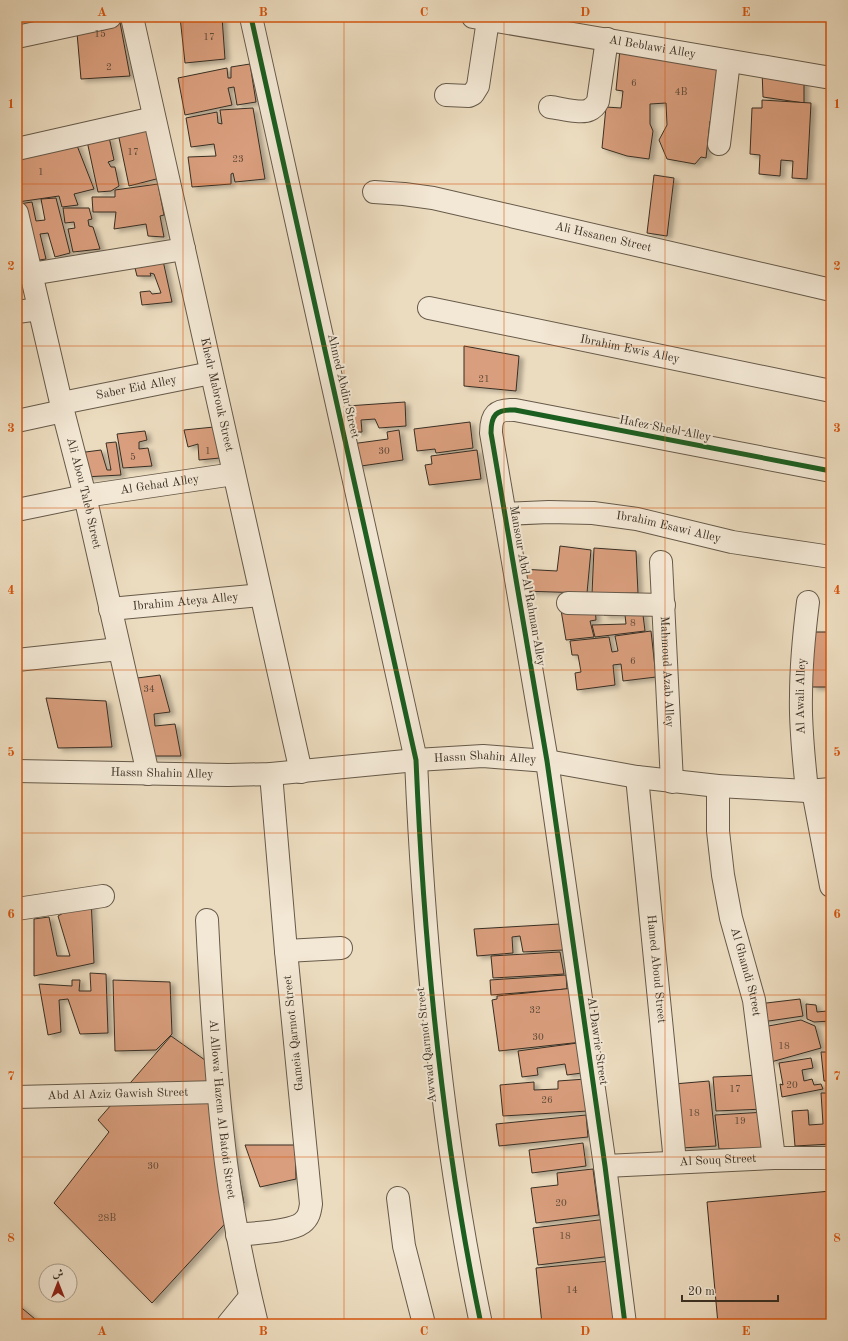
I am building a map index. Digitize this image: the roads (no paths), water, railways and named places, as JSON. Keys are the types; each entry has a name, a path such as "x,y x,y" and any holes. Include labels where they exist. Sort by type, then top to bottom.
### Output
{"street":[{"path":"17,37 110,17"},
{"name":"Khedr Mabrouk Street","path":"132,17 301,772"},
{"name":"Ahmed Abdin Street","path":"251,17 416,760"},
{"path":"446,95 469,96 478,86 481,18"},
{"name":"Al Beblawi Alley","path":"481,18 831,78"},
{"path":"550,107 585,111 596,105 598,101 606,39"},
{"path":"719,144 729,61"},
{"path":"17,149 154,118"},
{"name":"Ali Hssanen Street","path":"374,192 433,198 831,290"},
{"name":"Ali Abou Taleb Street","path":"17,213 62,407 85,496 148,774"},
{"path":"31,274 184,248"},
{"name":"Ibrahim Ewis Alley","path":"429,308 831,391"},
{"path":"17,312 39,309"},
{"name":"Saber Eid Alley","path":"17,421 62,407 212,373"},
{"name":"Hafez Shebl Alley","path":"496,414 504,410 515,410 831,471"},
{"name":"Mansour Abd Al Rahman Alley","path":"496,414 491,423 491,433 547,761"},
{"name":"Al Gehad Alley","path":"17,510 85,496 234,474"},
{"name":"Ibrahim Esawi Alley","path":"505,514 549,512 593,513 637,519 732,542 831,557"},
{"name":"Mahmoud Azab Alley","path":"661,562 672,782"},
{"name":"Ibrahim Ateya Alley","path":"110,609 261,595"},
{"name":"Al Awali Alley","path":"808,602 802,649 802,744 817,790 831,886"},
{"path":"568,603 664,605"},
{"path":"17,660 119,649"},
{"name":"Hassn Shahin Alley","path":"17,772 228,775 271,774 416,760 483,756 547,761 672,782 718,786 817,790"},
{"name":"Awwad Qarmot Street","path":"416,760 424,913 435,1036 461,1218 481,1324"},
{"name":"Al Dawrie Street","path":"547,761 605,1166 625,1324"},
{"name":"Gameia Qarmot Street","path":"237,1235 294,1228 303,1222 309,1214 311,1204 286,951 271,774"},
{"name":"Hamed Aboud Street","path":"637,777 675,1162"},
{"name":"Al Ghamdi Street","path":"718,786 718,831 723,874 733,925 754,1000 774,1158"},
{"path":"17,909 103,896"},
{"name":"Al Allowa' Hazem Al Batoti Street","path":"207,920 211,1013 226,1164 237,1235 257,1324"},
{"path":"286,951 340,948"},
{"name":"Abd Al Aziz Gawish Street","path":"17,1097 218,1092"},
{"name":"Al Souq Street","path":"605,1166 774,1158 831,1158"},
{"path":"398,1198 404,1246 424,1324"},
{"path":"228,1324 250,1297"}]}
